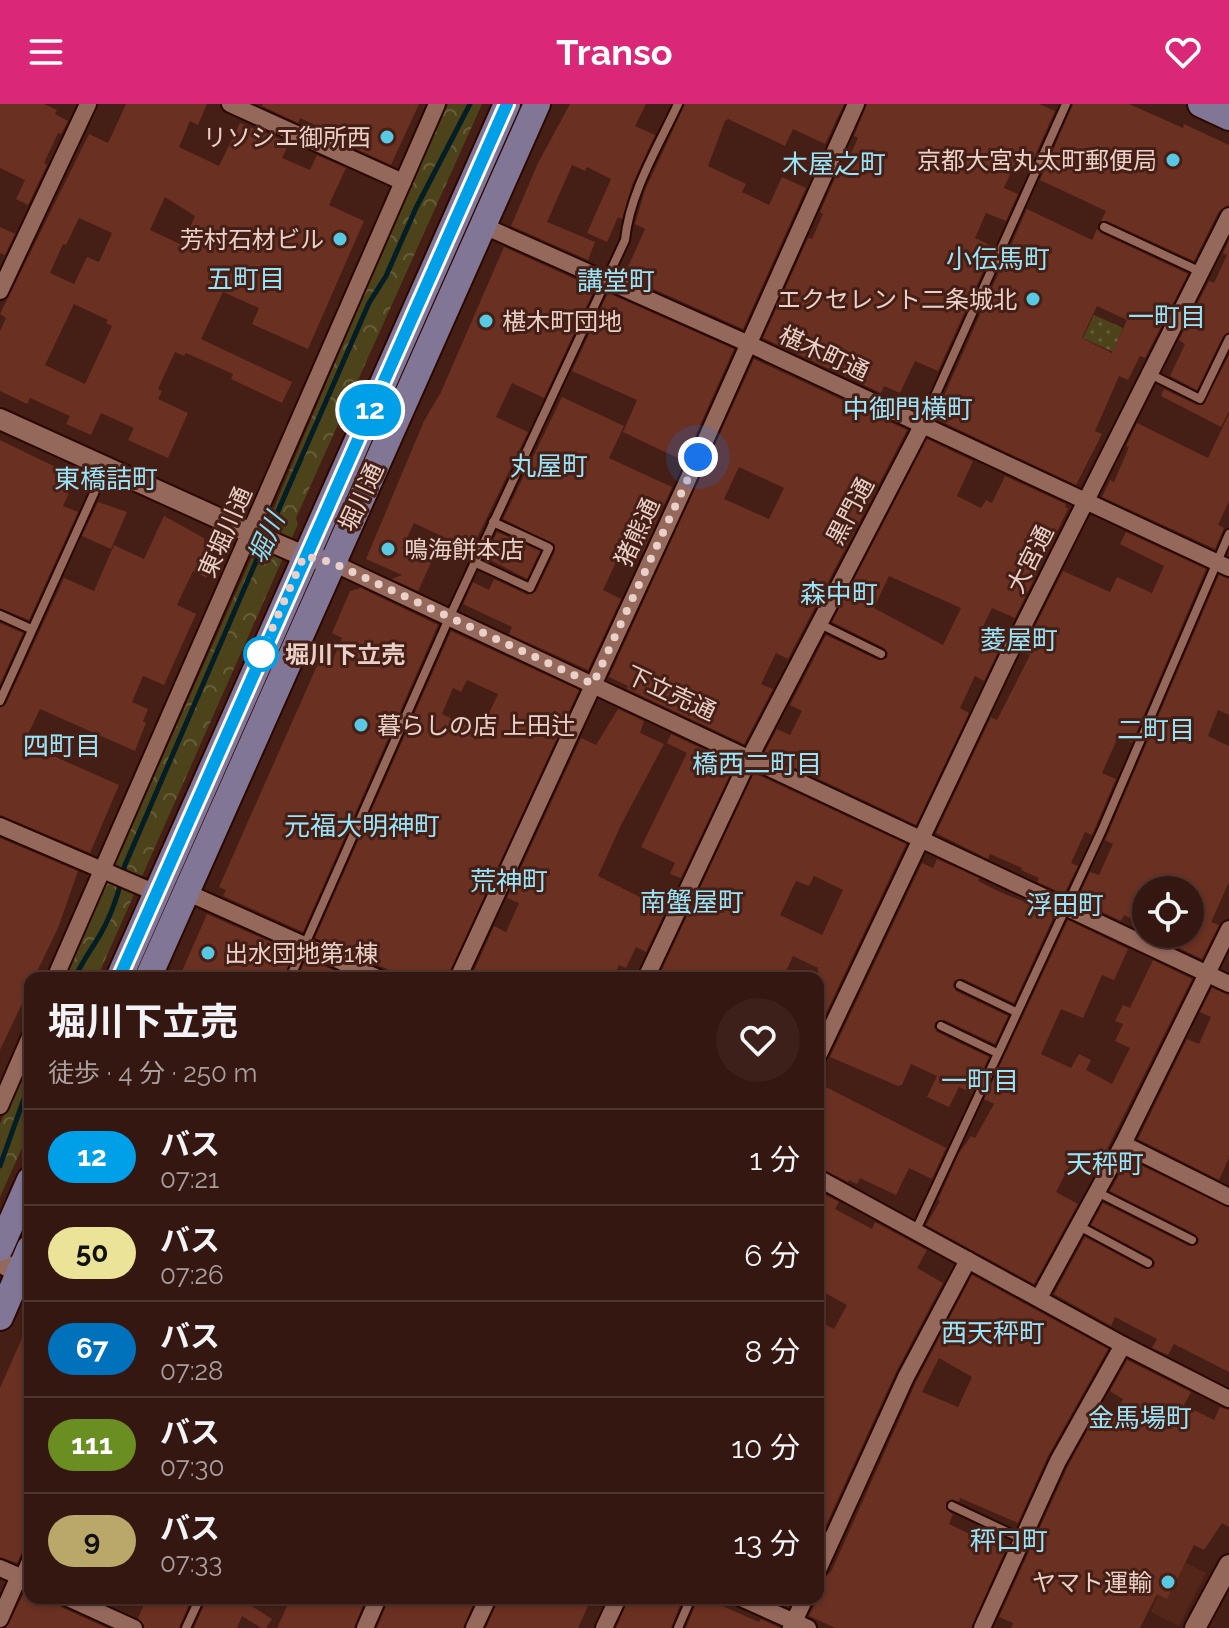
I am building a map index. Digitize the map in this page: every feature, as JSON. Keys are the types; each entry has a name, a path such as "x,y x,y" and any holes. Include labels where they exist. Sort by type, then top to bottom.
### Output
{"main road":[{"name":"堀川通","path":"121,972 147,890 296,552 507,104"},
{"name":"堀川通","path":"151,972 537,104"},
{"path":"1201,104 1229,117"},
{"path":"0,1248 24,1194"},
{"path":"0,1317 16,1271"}],"street":[{"path":"0,291 88,104"},
{"path":"230,104 403,182"},
{"name":"東堀川通","path":"58,972 106,872 255,535 437,104"},
{"name":"猪熊通","path":"461,972 856,104"},
{"name":"大宮通","path":"824,1043 1085,503 1201,272 1224,237 1229,216"},
{"name":"椹木町通","path":"484,226 749,344 1223,566"},
{"name":"下立売通","path":"0,419 255,535 331,562 450,616 1229,984"},
{"name":"黒門通","path":"649,972 749,759 922,426"},
{"path":"0,826 147,890"},
{"path":"186,892 365,972"},
{"path":"1039,1298 1123,1144 1229,929"},
{"path":"0,1106 24,1051"},
{"path":"1123,1144 1229,1197"},
{"path":"824,1181 1123,1345 1229,1399"},
{"path":"824,1557 906,1377 968,1260"},
{"path":"982,1628 1058,1461 1123,1345"},
{"path":"1195,1628 1229,1565"},
{"path":"0,1568 24,1578 0,1619"},
{"path":"81,1604 134,1628"},
{"path":"365,1628 375,1604"},
{"path":"474,1628 485,1604"},
{"path":"609,1626 616,1604"},
{"path":"753,1604 797,1626 803,1604"}],"lane":[{"path":"293,972 474,562 607,281 625,240 635,198 678,104"},
{"name":"黒門通","path":"922,426 1066,104"},
{"path":"1104,227 1201,272"},
{"path":"1150,374 1200,399 1229,339"},
{"path":"0,701 106,467"},
{"path":"474,562 530,588 549,548 493,522"},
{"path":"916,1230 1223,566 1229,534"},
{"path":"0,615 31,629"},
{"path":"820,624 881,654"},
{"path":"960,985 1016,1012"},
{"path":"941,1026 997,1053"},
{"path":"1097,1192 1192,1240"},
{"path":"1079,1226 1148,1263"},
{"path":"952,1506 1022,1539"},
{"path":"186,1628 197,1604"},
{"path":"678,1628 688,1604"}],"shaded area":[{"path":"1147,1543 1206,1573 1179,1626 1151,1612 1158,1596 1128,1581"}],"green space":[{"path":"448,104 482,104 296,518 298,524 100,972 67,972 272,512 406,194"},
{"path":"1094,315 1123,328 1113,352 1083,338"},
{"path":"24,1070 24,1143 0,1197 0,1124"}],"building":[{"path":"0,104 44,104 57,110 55,114 68,121 61,134 58,133 28,205 16,199 25,180 0,168"},
{"path":"126,104 207,104 198,125 190,121 179,147 219,166 240,123 289,143 282,158 310,170 317,155 346,168 329,205 364,221 308,349 252,324 259,308 223,292 201,339 292,382 282,403 231,379 233,374 186,353 184,356 175,352 158,389 162,391 158,399 188,413 168,458 128,440 134,428 101,413 91,435 66,424 70,416 30,398 27,404 0,391 0,331 6,318 0,314 89,134 108,143","holes":["165,197 195,216 182,245 150,230","79,218 112,233 99,262 87,257 74,284 50,273 63,244 66,245","74,304 108,320 106,323 112,326 85,384 45,365"]},
{"path":"263,104 419,104 391,165 326,135 328,131 300,118 298,123"},
{"path":"570,104 646,104 635,126 655,135 632,185 622,219 618,217 607,242 587,233 611,179 587,167 585,171 572,165 547,222 595,242 588,260 511,226 538,163"},
{"path":"685,104 844,104 825,144 793,129 785,146 728,119 725,121 708,166 746,184 742,192 769,205 782,177 806,188 743,329 622,275 645,229 635,224 645,190"},
{"path":"867,104 1039,104 1055,111 1033,160 1019,154 1004,188 1018,194 1006,221 986,213 975,238 994,247 938,371 915,361 900,393 884,386 881,393 763,338 808,238 812,239 836,176 840,177 858,138 854,136"},
{"path":"1073,104 1129,104 1229,145 1229,205 1219,211 1194,261 1101,221 1106,211 1040,180"},
{"path":"1027,209 1092,240 1097,229 1188,274 1145,358 1140,356 1128,380 1119,376 1095,431 1102,434 1076,485 934,418","holes":["1097,306 1127,320 1112,353 1082,338"]},
{"path":"0,227 15,234 5,255 0,253"},
{"path":"1229,240 1229,332 1223,336 1197,390 1170,376 1185,344 1179,340 1209,281 1214,283 1227,255 1223,253"},
{"path":"504,247 595,288 544,398 512,383 496,417 528,432 466,561 452,554 456,543 414,523 402,548 431,563 418,591 392,579 402,575 366,559 424,421 441,392"},
{"path":"608,293 734,349 684,461 623,432 637,400 572,371"},
{"path":"1229,355 1229,411 1221,427 1161,396 1164,389 1203,405"},
{"path":"754,359 907,430 788,659 776,653 761,684 773,689 744,744 627,689 628,686 609,677","holes":["739,467 784,488 769,519 724,499"]},
{"path":"562,397 624,426 609,458 672,487 643,552 625,543 603,590 621,599 588,670 509,634 512,627 463,604 473,582 489,590 494,579 528,595 536,591 555,545 503,519"},
{"path":"1229,414 1229,501 1218,525 1224,528 1215,549 1102,497 1110,480 1114,482 1137,423 1208,458"},
{"path":"927,439 973,461 957,496 981,508 986,500 992,503 1005,476 1066,504 1068,509 1015,618 992,608 979,635 1001,646 984,681 975,676 960,708 969,713 916,825 764,753 777,729 790,735 802,711 790,705 826,635 878,660 887,658 884,648 832,622","holes":["889,576 961,608 943,645 874,608"]},
{"path":"0,440 76,477 63,506 78,512 29,620 0,608"},
{"path":"98,502 127,512 111,549 82,536"},
{"path":"164,516 204,538 207,578 193,571 177,605 196,614 164,685 143,676 132,702 148,709 135,751 40,709 24,743 119,785 90,853 0,815 0,708 6,704 64,578 94,591 114,545 144,559"},
{"path":"497,532 540,551 527,579 485,557"},
{"path":"1126,532 1206,569 1132,743 1118,737 1102,773 1116,779 1092,835 1085,832 1071,863 1078,866 1064,894 1037,882 1039,878 1022,868 990,854 988,859 936,833 991,717 997,720 1030,655 1022,652 1063,571 1110,592 1117,577 1152,593 1164,566 1120,544"},
{"path":"1219,575 1229,579 1229,715 1218,710 1208,736 1229,746 1229,882 1211,922 1219,925 1202,959 1179,948 1204,948 1204,876 1132,876 1132,919 1124,915 1121,921 1077,900 1090,872 1099,875 1113,844 1105,840"},
{"path":"361,588 438,625 303,932 223,896 226,890 219,887 320,659 331,664 342,638 332,633 350,591"},
{"path":"0,623 23,633 0,684"},
{"path":"451,631 579,690 450,972 394,972 315,938","holes":["467,680 498,694 480,732 442,714 453,688 461,692"]},
{"path":"618,709 644,721 640,733 664,744 598,876 666,910 646,952 636,947 626,968 619,965 616,972 473,972 494,926 506,932 519,903 507,898 581,738 596,745"},
{"path":"671,734 735,764 681,878 670,874 675,863 641,847 687,753 667,743"},
{"path":"754,773 906,844 824,1017 824,972 818,972 818,968 793,956 786,972 661,972","holes":["814,876 843,890 822,935 780,915 796,881 809,886"]},
{"path":"0,838 78,871 58,928 37,972 24,972 24,1000 0,1050"},
{"path":"937,859 979,878 978,881 1000,892 1055,914 1014,1003 963,979 954,981 956,991 1008,1016 995,1044 944,1020 935,1022 937,1032 989,1057 972,1093 959,1087 949,1107 927,1097 937,1076 911,1064 902,1085 898,1086 830,1057 922,863 933,868"},
{"path":"207,914 294,952 286,972 182,972"},
{"path":"1068,920 1128,949 1114,980 1102,975 1083,1018 1061,1009 1041,1054 1071,1068 1079,1054 1091,1060 1086,1070 1112,1084 1130,1048 1115,1041 1123,1024 1115,1021 1123,1005 1130,1008 1153,960 1192,979 1096,1171 1073,1159 1056,1192 1078,1204 1034,1284 926,1225 940,1201 959,1153 971,1136 975,1138 994,1104 984,1099"},
{"path":"306,958 338,972 300,972"},
{"path":"1212,988 1229,995 1229,1158 1219,1180 1138,1139 1187,1039 1199,1044 1211,1017 1200,1012"},
{"path":"824,1086 946,1148 932,1179 909,1168 896,1195 860,1178 857,1184 824,1170"},
{"path":"1128,1159 1229,1208 1229,1372 1174,1344 1168,1355 1152,1348 1157,1339 1115,1317 1111,1326 1054,1294 1085,1237 1145,1269 1154,1267 1151,1257 1091,1225 1103,1203 1189,1246 1198,1244 1195,1234 1110,1191"},
{"path":"824,1194 839,1202 835,1209 872,1229 875,1222 927,1250 917,1268 943,1283 896,1372 826,1525 824,1324 834,1329 847,1305 824,1292"},
{"path":"972,1275 1108,1349 1048,1456 1018,1523 960,1498 959,1502 952,1499 946,1502 946,1509 953,1514 949,1524 1005,1551 971,1628 835,1628 809,1616 815,1604 824,1604 824,1578 831,1572 916,1382","holes":["939,1358 972,1377 958,1407 922,1392"]},
{"path":"24,1334 24,1548 17,1563 0,1557 0,1388"},
{"path":"1127,1360 1191,1392 1184,1405 1214,1420 1220,1407 1229,1410 1229,1527 1222,1523 1204,1550 1194,1545 1167,1599 1157,1594 1140,1628 1011,1628 1013,1623 999,1617 1068,1466 1091,1424 1106,1432 1123,1399 1110,1391"},
{"path":"24,1593 24,1604 57,1604 107,1628 6,1628"},
{"path":"144,1604 189,1604 179,1628 145,1628 138,1618"},
{"path":"204,1604 248,1604 272,1619 266,1628 242,1616 237,1628 194,1628"},
{"path":"288,1604 364,1604 354,1628 277,1628"},
{"path":"387,1604 473,1604 463,1628 377,1628"},
{"path":"496,1604 589,1604 578,1628 486,1628"},
{"path":"626,1604 681,1604 671,1628 616,1628"},
{"path":"696,1604 718,1604 780,1628 686,1628"}],"waterway":[{"name":"堀川","path":"268,534 369,303 386,276 416,208 470,104"},
{"name":"堀川","path":"78,972 109,917 125,865 264,543"},
{"name":"堀川","path":"0,1166 24,1099"}],"bus line":[{"name":"12","path":"122,972 507,104"}],"place":[{"name":"リソシエ御所西","path":"387,137"},
{"name":"京都大宮丸太町郵便局","path":"1173,160"},
{"name":"芳村石材ビル","path":"340,239"},
{"name":"エクセレント二条城北","path":"1033,299"},
{"name":"椹木町団地","path":"486,321"},
{"name":"鳴海餅本店","path":"388,549"},
{"name":"堀川下立売","path":"261,654"},
{"name":"暮らしの店 上田辻","path":"361,725"},
{"name":"出水団地第1棟","path":"208,953"},
{"name":"ヤマト運輸","path":"1168,1582"}],"district":[{"name":"木屋之町","path":"834,164"},
{"name":"小伝馬町","path":"998,259"},
{"name":"五町目","path":"246,279"},
{"name":"講堂町","path":"616,281"},
{"name":"一町目","path":"1167,317"},
{"name":"中御門横町","path":"908,409"},
{"name":"丸屋町","path":"549,466"},
{"name":"東橋詰町","path":"106,479"},
{"name":"森中町","path":"839,594"},
{"name":"菱屋町","path":"1019,640"},
{"name":"二町目","path":"1156,730"},
{"name":"四町目","path":"62,746"},
{"name":"橋西二町目","path":"757,764"},
{"name":"元福大明神町","path":"362,826"},
{"name":"荒神町","path":"509,881"},
{"name":"南蟹屋町","path":"692,902"},
{"name":"浮田町","path":"1065,905"},
{"name":"一町目","path":"980,1081"},
{"name":"天秤町","path":"1105,1164"},
{"name":"西天秤町","path":"993,1333"},
{"name":"金馬場町","path":"1140,1418"},
{"name":"秤口町","path":"1009,1541"}],"route":[{"path":"261,654 304,556 331,562 593,684 698,457"}]}
